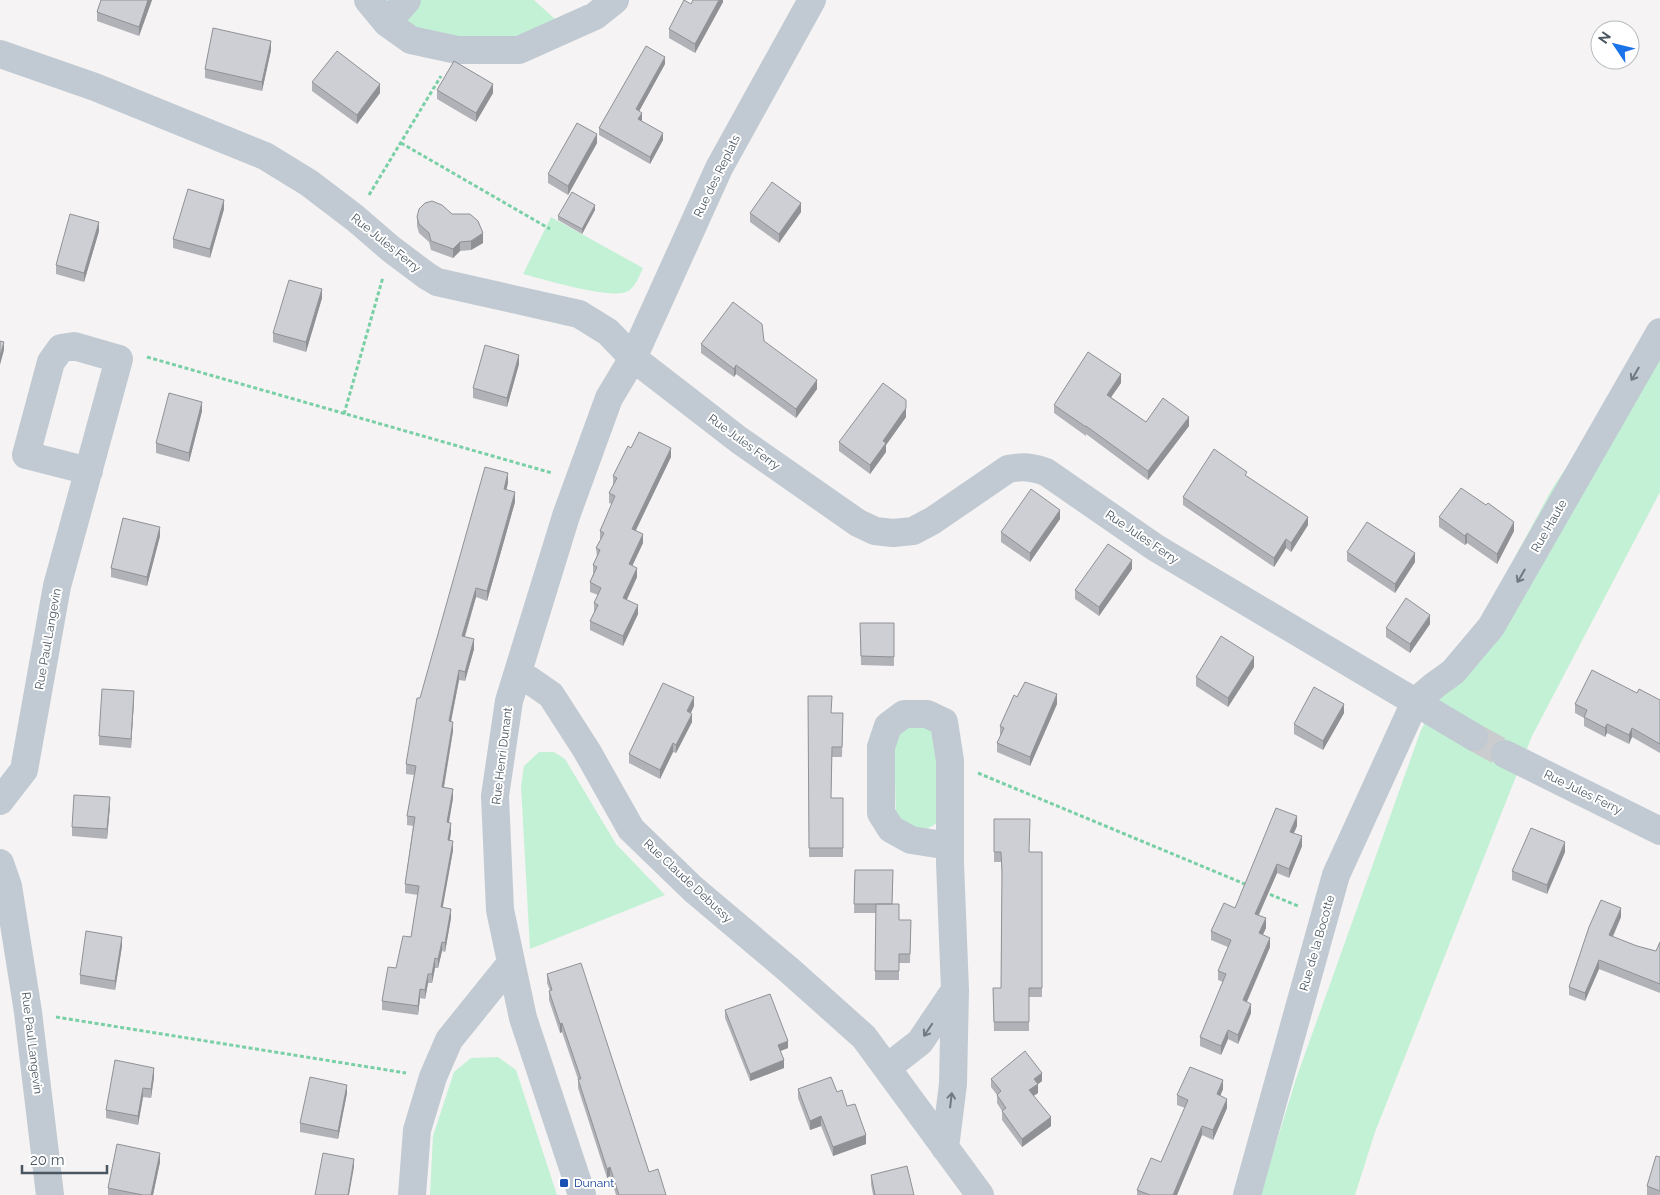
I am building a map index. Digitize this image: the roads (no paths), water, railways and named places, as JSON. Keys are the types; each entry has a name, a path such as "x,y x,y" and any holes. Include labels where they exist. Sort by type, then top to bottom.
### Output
{"street":[{"path":"368,0 387,23 411,40 457,50 519,50 596,16 615,0"},
{"path":"387,23 407,0"},
{"name":"Rue des Replats","path":"633,358 719,168 812,0"},
{"name":"Rue Jules Ferry","path":"0,54 95,87 265,156 309,183 355,218 391,250 437,282 579,314 608,332 633,358 739,440 858,523 875,530 893,533 913,531 932,521 1008,469 1029,466 1046,472 1156,548 1474,737"},
{"name":"Rue Haute","path":"1416,702 1453,672 1492,627 1660,332"},
{"name":"Rue Paul Langevin","path":"0,801 24,770 57,586 89,471 119,359 74,346 61,348 50,362 26,455 89,471"},
{"name":"Rue Henri Dunant","path":"582,1195 523,1018 511,963 500,910 495,796 509,701 566,516 609,398 633,358"},
{"name":"Rue Claude Debussy","path":"518,672 551,695 588,751 631,829 693,889 864,1036 980,1195"},
{"name":"Rue de la Bocotte","path":"1247,1195 1336,875 1416,702"},
{"path":"945,1148 953,1084 955,990 950,846 950,761 944,722 927,714 904,714 888,726 881,747 881,813 891,829 911,840 950,846"},
{"name":"Rue Jules Ferry","path":"1505,754 1660,831"},
{"name":"Rue Paul Langevin","path":"0,863 8,886 28,1012 50,1195"},
{"path":"412,1195 417,1130 433,1077 449,1040 511,963"},
{"path":"888,1067 920,1042 955,990"}],"tunnel":[{"path":"1474,737 1505,754"}],"place":[{"name":"Dunant","path":"564,1183"}]}
